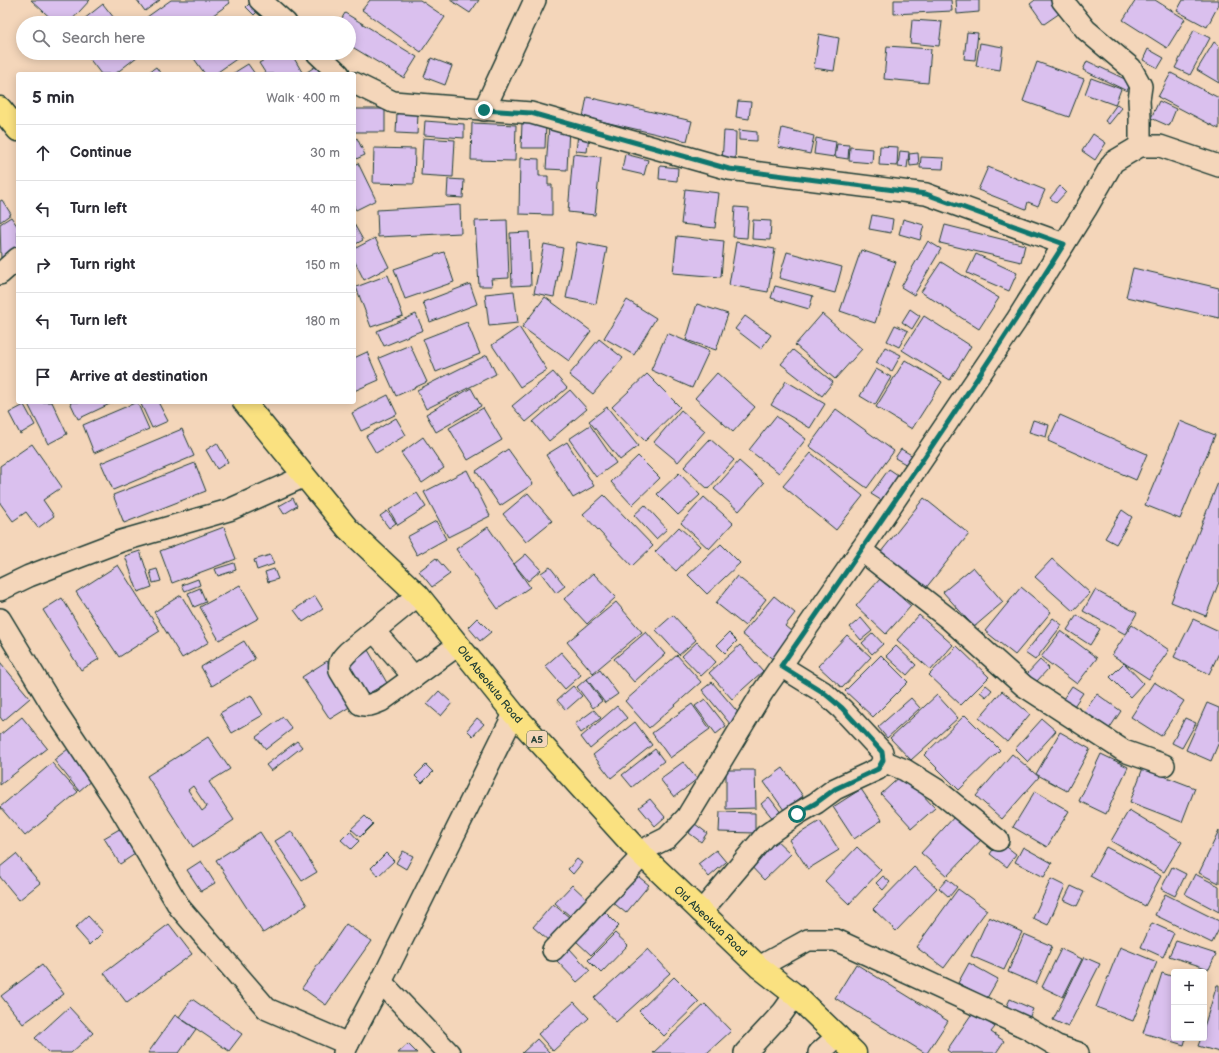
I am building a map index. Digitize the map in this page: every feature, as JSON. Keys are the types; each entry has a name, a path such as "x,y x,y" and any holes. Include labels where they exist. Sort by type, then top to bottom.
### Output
{"highway":[{"path":"0,108 16,128"},
{"name":"Old Abeokuta Road","path":"246,404 348,528 418,595 514,714 641,854 759,967 795,995 855,1053"}],"street":[{"path":"260,0 278,16"},
{"path":"484,110 535,0"},
{"path":"1062,0 1086,30 1132,68 1141,86 1139,100 1140,146"},
{"path":"324,60 337,72"},
{"path":"356,84 393,102 531,113 729,169 926,194 1064,244"},
{"path":"553,950 641,854 667,838 687,817 762,693 862,550 1016,321 1086,209 1113,162 1140,146 1160,146 1219,166"},
{"path":"0,274 16,260"},
{"path":"0,590 29,576 121,540 229,510 305,476"},
{"path":"862,550 949,619 1024,686 1124,751 1164,765"},
{"path":"418,595 340,660 340,671 360,704 370,706 381,701 458,645"},
{"path":"0,619 55,710 118,806 180,908 267,1009 346,1049 381,982 514,714"},
{"path":"374,631 414,677"},
{"path":"701,912 765,836 835,789 878,769 883,760 882,752 842,708 823,692 781,666"},
{"path":"883,760 905,770 937,790 998,840"},
{"path":"759,967 808,940 836,940 1027,1028 1057,1046 1078,1053"},
{"path":"381,982 449,1053"},
{"path":"755,1050 795,995"},
{"path":"819,1053 838,1036"}],"building":[{"path":"31,0 90,0 75,16 48,16"},
{"path":"137,0 160,0 145,11"},
{"path":"171,0 228,0 230,3 212,16 148,16"},
{"path":"253,0 263,6 254,15 246,7"},
{"path":"370,0 420,0 445,17 421,52 362,10"},
{"path":"450,0 479,0 470,13"},
{"path":"894,0 951,0 952,11 894,14"},
{"path":"956,0 979,0 979,12 957,14"},
{"path":"1035,0 1050,0 1060,13 1044,24 1030,4"},
{"path":"1136,0 1155,0 1185,19 1167,48 1123,20"},
{"path":"1183,0 1219,0 1219,4 1207,27 1177,11"},
{"path":"103,4 112,16 88,16"},
{"path":"345,13 350,16 343,16"},
{"path":"356,20 417,57 404,78 356,49"},
{"path":"912,20 942,22 939,46 910,43"},
{"path":"1194,30 1210,38 1190,75 1175,68"},
{"path":"967,32 978,33 975,60 964,59"},
{"path":"819,34 839,38 834,71 814,68"},
{"path":"1214,42 1219,46 1219,83 1197,70"},
{"path":"980,43 1003,47 1000,70 976,66"},
{"path":"887,46 931,49 928,83 884,79"},
{"path":"1148,49 1164,58 1158,68 1143,60"},
{"path":"431,58 452,66 445,85 424,77"},
{"path":"90,60 133,60 118,72 99,72"},
{"path":"195,60 235,60 218,72 204,72"},
{"path":"264,60 295,60 302,72 265,72 259,63"},
{"path":"1087,61 1131,82 1127,91 1083,70"},
{"path":"322,62 330,72 307,72"},
{"path":"1037,62 1084,79 1069,117 1023,101"},
{"path":"248,64 254,72 235,72"},
{"path":"156,67 160,72 149,72"},
{"path":"1171,73 1219,98 1219,129 1158,97"},
{"path":"1091,78 1121,89 1115,105 1085,94"},
{"path":"587,97 692,121 687,141 583,117"},
{"path":"738,101 751,102 749,119 736,117"},
{"path":"1159,101 1176,109 1169,126 1151,118"},
{"path":"1117,104 1122,108 1109,124 1105,121"},
{"path":"356,109 385,109 385,132 356,132"},
{"path":"397,113 418,114 417,134 396,133"},
{"path":"425,121 464,124 464,138 424,135"},
{"path":"472,123 516,125 515,161 471,160"},
{"path":"522,123 546,124 545,148 521,148"},
{"path":"549,125 569,126 567,170 546,169"},
{"path":"782,128 814,136 810,154 778,147"},
{"path":"739,130 757,132 757,141 739,140"},
{"path":"724,131 736,132 735,163 722,162"},
{"path":"578,134 589,136 587,152 576,151"},
{"path":"1093,134 1106,143 1095,160 1082,151"},
{"path":"357,138 365,155 356,159"},
{"path":"423,138 455,140 453,177 421,175"},
{"path":"816,138 836,142 834,157 814,154"},
{"path":"837,144 849,145 848,159 835,157"},
{"path":"880,146 898,147 897,166 879,165"},
{"path":"850,147 873,149 872,163 849,161"},
{"path":"374,148 415,149 414,184 373,183"},
{"path":"900,151 909,152 907,168 898,167"},
{"path":"918,153 919,165 910,166 909,154"},
{"path":"573,154 601,157 595,215 568,212"},
{"path":"625,154 648,160 644,175 622,170"},
{"path":"921,157 944,158 943,169 920,168"},
{"path":"520,158 539,159 539,176 548,176 548,185 552,185 552,215 519,214"},
{"path":"358,163 376,200 356,210 356,164"},
{"path":"660,166 678,168 677,181 659,179"},
{"path":"988,167 1045,190 1038,206 1028,202 1026,209 978,190"},
{"path":"448,179 464,180 463,198 447,197"},
{"path":"1060,186 1066,192 1056,203 1050,198"},
{"path":"685,189 719,193 715,228 681,224"},
{"path":"2,200 11,214 0,222 0,201"},
{"path":"460,205 461,233 378,237 377,210"},
{"path":"735,207 749,208 747,238 733,237"},
{"path":"872,215 893,219 891,233 869,229"},
{"path":"11,217 16,224 16,249 1,260 0,224"},
{"path":"903,219 924,225 920,240 899,234"},
{"path":"507,220 509,278 491,279 492,286 479,286 475,221"},
{"path":"753,220 771,221 770,240 752,239"},
{"path":"945,225 1025,245 1021,262 940,243"},
{"path":"356,228 363,240 356,244"},
{"path":"529,232 531,285 512,286 510,233"},
{"path":"677,236 724,241 721,277 673,273"},
{"path":"375,238 389,267 364,280 356,264 356,248"},
{"path":"928,241 941,249 914,295 901,287"},
{"path":"577,242 607,248 596,304 566,298"},
{"path":"736,242 775,249 768,292 729,285"},
{"path":"544,244 563,248 554,297 534,293"},
{"path":"861,250 896,262 875,323 840,311"},
{"path":"444,252 454,282 405,299 394,269"},
{"path":"787,252 842,267 835,293 779,278"},
{"path":"976,254 1017,273 1009,291 967,273"},
{"path":"941,262 999,298 979,329 921,292"},
{"path":"1133,268 1219,288 1219,318 1126,297"},
{"path":"388,275 403,316 371,327 356,287"},
{"path":"470,284 477,304 430,322 423,302"},
{"path":"775,286 813,296 809,309 771,298"},
{"path":"514,291 518,323 489,326 485,294"},
{"path":"545,297 591,331 569,361 522,327"},
{"path":"627,300 656,318 634,355 604,338"},
{"path":"697,304 728,314 716,350 686,340"},
{"path":"910,309 920,316 912,329 902,322"},
{"path":"416,314 423,330 384,346 377,331"},
{"path":"822,314 862,349 835,379 795,345"},
{"path":"745,316 771,335 761,349 735,329"},
{"path":"924,316 971,346 950,380 902,350"},
{"path":"467,322 480,354 436,372 423,339"},
{"path":"895,325 908,331 899,347 887,341"},
{"path":"519,327 547,370 520,387 492,345"},
{"path":"667,333 709,351 692,388 651,370"},
{"path":"599,339 623,358 593,394 569,375"},
{"path":"410,345 427,382 396,396 379,358"},
{"path":"885,347 901,355 892,371 876,363"},
{"path":"793,350 833,382 822,396 781,364"},
{"path":"367,352 379,380 356,390 356,357"},
{"path":"487,355 496,374 426,409 417,390"},
{"path":"905,360 942,382 912,429 876,407"},
{"path":"876,369 891,377 875,405 860,396"},
{"path":"553,372 567,388 526,422 512,406"},
{"path":"717,373 755,407 733,432 695,398"},
{"path":"647,374 680,407 645,441 612,407"},
{"path":"786,381 825,404 810,428 771,405"},
{"path":"471,388 481,406 436,432 426,414"},
{"path":"570,390 587,409 549,441 533,422"},
{"path":"388,395 397,414 361,431 352,413"},
{"path":"28,404 53,404 67,434 48,444"},
{"path":"71,404 110,404 78,419"},
{"path":"132,404 138,404 149,429 94,453 83,425"},
{"path":"141,404 159,404 168,421 152,428"},
{"path":"24,405 35,425 20,434 9,413"},
{"path":"607,407 638,446 620,460 589,421"},
{"path":"483,408 502,440 468,460 449,428"},
{"path":"836,409 894,451 867,488 809,446"},
{"path":"681,410 705,431 678,462 654,442"},
{"path":"1060,415 1147,454 1136,480 1048,441"},
{"path":"776,416 806,439 779,473 749,450"},
{"path":"396,418 406,435 376,453 366,436"},
{"path":"1033,420 1049,425 1046,437 1029,432"},
{"path":"1180,421 1215,435 1180,519 1145,505"},
{"path":"590,425 616,463 596,477 569,439"},
{"path":"182,429 194,456 113,490 101,463"},
{"path":"423,437 444,468 422,483 401,453"},
{"path":"710,439 734,460 708,489 684,467"},
{"path":"567,442 594,486 573,498 546,455"},
{"path":"217,443 228,462 217,469 206,450"},
{"path":"32,444 62,487 43,500 54,516 38,528 26,512 13,521 0,503 0,466"},
{"path":"508,449 533,484 500,506 476,471"},
{"path":"901,449 915,457 909,466 895,458"},
{"path":"811,453 863,496 836,530 783,486"},
{"path":"638,456 660,478 632,505 611,482"},
{"path":"739,461 764,483 739,511 714,489"},
{"path":"195,463 206,491 124,523 113,495"},
{"path":"889,469 901,477 884,502 871,494"},
{"path":"467,470 490,516 448,537 424,492"},
{"path":"679,473 700,495 678,515 657,494"},
{"path":"1219,480 1219,582 1206,616 1171,602"},
{"path":"417,493 426,507 398,525 389,510"},
{"path":"528,493 552,521 526,542 503,514"},
{"path":"604,495 653,546 632,566 583,514"},
{"path":"704,497 733,523 709,549 681,523"},
{"path":"293,498 297,506 284,514 279,506"},
{"path":"924,498 969,534 925,589 880,553"},
{"path":"645,505 667,529 656,539 634,515"},
{"path":"1122,510 1132,517 1116,544 1105,538"},
{"path":"387,511 396,523 389,528 380,516"},
{"path":"436,521 446,539 417,555 407,537"},
{"path":"224,527 236,559 172,583 160,551"},
{"path":"488,527 530,587 498,609 456,549"},
{"path":"679,527 700,546 676,571 655,552"},
{"path":"721,544 740,563 707,594 688,575"},
{"path":"140,551 152,587 138,592 125,556"},
{"path":"526,554 541,570 528,581 514,564"},
{"path":"270,555 274,564 257,570 254,560"},
{"path":"436,558 450,574 432,587 419,571"},
{"path":"1052,559 1090,593 1073,611 1035,577"},
{"path":"234,563 236,570 218,576 215,569"},
{"path":"118,565 160,631 119,657 76,592"},
{"path":"550,567 565,586 556,593 541,573"},
{"path":"973,567 1003,602 974,627 943,592"},
{"path":"157,569 161,581 153,583 150,571"},
{"path":"274,569 278,579 268,582 265,572"},
{"path":"593,573 616,597 587,624 564,599"},
{"path":"737,576 766,599 745,626 716,603"},
{"path":"198,579 200,585 185,591 182,585"},
{"path":"880,579 911,606 886,634 856,606"},
{"path":"240,585 259,618 219,640 200,607"},
{"path":"1021,587 1051,612 1015,655 985,631"},
{"path":"200,588 206,602 194,607 188,593"},
{"path":"1095,590 1137,613 1125,634 1083,611"},
{"path":"181,595 209,642 182,658 154,612"},
{"path":"315,596 323,609 303,622 294,610"},
{"path":"774,596 795,613 785,626 797,636 775,661 742,634"},
{"path":"62,598 99,659 81,670 43,610"},
{"path":"616,602 642,632 593,673 567,642"},
{"path":"673,615 696,640 679,655 656,630"},
{"path":"919,615 953,645 931,670 897,640"},
{"path":"1077,615 1100,629 1090,645 1067,630"},
{"path":"477,618 491,632 480,641 468,627"},
{"path":"861,618 872,631 861,640 850,627"},
{"path":"1053,618 1062,625 1035,660 1025,653"},
{"path":"1193,619 1219,631 1219,653 1209,674 1174,657"},
{"path":"1132,625 1169,650 1149,679 1112,655"},
{"path":"1061,631 1097,658 1077,684 1041,657"},
{"path":"646,632 665,654 634,682 614,659"},
{"path":"729,633 737,641 725,653 717,645"},
{"path":"873,633 883,644 872,654 862,643"},
{"path":"847,635 871,657 842,688 818,666"},
{"path":"244,641 255,659 212,686 201,667"},
{"path":"697,642 716,662 701,676 682,656"},
{"path":"740,645 763,671 732,699 709,673"},
{"path":"896,646 916,665 907,675 886,656"},
{"path":"957,646 989,677 961,705 929,675"},
{"path":"368,650 387,683 366,695 347,662"},
{"path":"561,652 581,675 565,689 545,666"},
{"path":"677,655 701,682 649,728 625,701"},
{"path":"881,655 908,682 873,717 845,691"},
{"path":"1040,660 1049,668 1036,682 1027,674"},
{"path":"327,661 356,703 330,719 302,677"},
{"path":"0,662 30,698 3,721 0,717"},
{"path":"1124,663 1143,683 1130,697 1110,677"},
{"path":"600,670 618,694 605,703 587,679"},
{"path":"586,679 602,701 593,708 577,687"},
{"path":"712,682 741,716 731,725 702,690"},
{"path":"1154,682 1184,701 1161,736 1131,717"},
{"path":"986,685 992,690 986,697 980,692"},
{"path":"573,686 582,696 566,710 557,700"},
{"path":"1072,686 1083,693 1072,709 1061,702"},
{"path":"439,691 452,703 441,716 427,704"},
{"path":"1002,691 1030,714 1007,742 979,718"},
{"path":"1097,694 1121,711 1107,732 1082,715"},
{"path":"251,695 263,715 232,733 220,713"},
{"path":"937,695 958,718 911,760 890,738"},
{"path":"911,698 920,708 887,738 878,727"},
{"path":"705,699 726,726 716,734 695,706"},
{"path":"1207,703 1219,708 1219,742 1211,761 1186,750"},
{"path":"692,704 710,729 670,758 652,733"},
{"path":"617,706 627,718 590,749 581,737"},
{"path":"594,710 601,718 581,733 575,724"},
{"path":"965,715 1000,750 959,790 924,755"},
{"path":"22,717 47,748 0,785 0,735"},
{"path":"283,717 292,729 266,749 256,737"},
{"path":"477,718 484,724 473,736 467,730"},
{"path":"1185,718 1196,723 1182,748 1172,743"},
{"path":"1042,719 1056,731 1028,762 1015,749"},
{"path":"635,722 652,745 611,778 593,755"},
{"path":"1060,732 1090,749 1067,791 1036,774"},
{"path":"208,737 230,769 209,782 234,820 193,847 147,776","holes":["193,786 207,807 202,811 188,790"]},
{"path":"297,741 302,747 271,771 266,765"},
{"path":"68,749 93,779 79,791 54,760"},
{"path":"655,749 664,761 632,787 622,775"},
{"path":"1012,754 1039,777 1002,819 976,796"},
{"path":"1101,754 1128,767 1106,814 1079,801"},
{"path":"683,762 697,779 674,797 660,779"},
{"path":"52,763 78,792 25,836 0,807"},
{"path":"426,765 433,772 422,783 415,776"},
{"path":"783,768 803,796 784,810 764,782"},
{"path":"1143,768 1195,788 1182,822 1130,802"},
{"path":"726,770 755,770 756,808 726,809"},
{"path":"903,774 935,808 912,828 881,794"},
{"path":"861,789 882,820 854,839 833,807"},
{"path":"1035,791 1069,811 1047,847 1013,827"},
{"path":"769,797 782,814 774,820 761,804"},
{"path":"650,799 665,817 655,826 639,807"},
{"path":"1129,810 1182,842 1164,872 1111,841"},
{"path":"720,812 755,813 755,833 719,832"},
{"path":"956,815 982,839 947,876 921,853"},
{"path":"365,816 373,824 360,837 351,829"},
{"path":"820,821 839,850 808,869 789,840"},
{"path":"695,824 707,833 701,842 689,833"},
{"path":"123,827 138,852 120,864 104,838"},
{"path":"291,831 317,872 302,881 275,841"},
{"path":"350,831 359,841 351,849 341,840"},
{"path":"1219,831 1219,883 1199,873"},
{"path":"260,832 307,905 263,933 216,860"},
{"path":"773,837 791,854 764,880 747,862"},
{"path":"999,841 1016,854 1007,867 990,854"},
{"path":"857,847 881,870 849,904 825,881"},
{"path":"1023,847 1052,863 1044,877 1015,862"},
{"path":"1106,847 1161,876 1145,906 1090,876"},
{"path":"716,850 726,862 709,877 698,864"},
{"path":"403,851 413,856 406,869 396,863"},
{"path":"386,853 394,861 378,876 371,868"},
{"path":"16,854 40,883 19,900 0,877 0,867"},
{"path":"577,859 582,863 573,874 568,869"},
{"path":"201,861 215,883 201,891 187,870"},
{"path":"914,867 937,888 896,931 873,909"},
{"path":"1172,867 1186,874 1175,896 1161,889"},
{"path":"634,873 649,885 626,913 611,901"},
{"path":"1195,874 1219,886 1219,912 1185,894"},
{"path":"883,876 890,882 883,890 876,883"},
{"path":"947,879 957,887 949,897 939,888"},
{"path":"1051,879 1065,886 1048,925 1033,918"},
{"path":"572,885 587,899 570,916 555,903"},
{"path":"1071,886 1084,892 1077,906 1064,900"},
{"path":"958,889 987,910 944,968 916,947"},
{"path":"1165,894 1219,921 1219,929 1212,943 1155,915"},
{"path":"553,904 569,917 549,941 533,927"},
{"path":"605,912 619,926 591,955 576,941"},
{"path":"88,916 103,932 90,945 75,928"},
{"path":"989,917 1022,932 1004,970 971,956"},
{"path":"1152,923 1174,933 1163,957 1141,947"},
{"path":"169,924 192,954 127,1003 104,973"},
{"path":"346,924 371,941 326,1005 302,988"},
{"path":"615,933 628,945 601,973 588,960"},
{"path":"1024,934 1052,946 1036,984 1008,972"},
{"path":"1176,941 1216,954 1209,969 1169,956"},
{"path":"1120,947 1157,962 1133,1021 1096,1007"},
{"path":"569,948 590,971 577,982 556,960"},
{"path":"648,949 670,973 616,1022 594,998"},
{"path":"1061,949 1082,959 1063,997 1042,987"},
{"path":"1084,957 1100,964 1068,1027 1053,1020"},
{"path":"969,963 998,979 987,998 958,983"},
{"path":"856,964 948,1021 927,1053 835,998"},
{"path":"42,965 64,994 23,1024 1,996"},
{"path":"1162,973 1171,976 1171,1041 1185,1041 1184,1045 1143,1033"},
{"path":"674,977 699,1002 664,1036 639,1011"},
{"path":"1217,985 1219,985 1219,1052 1198,1046 1200,1041 1207,1041 1207,1017"},
{"path":"192,999 242,1034 229,1051 179,1017"},
{"path":"1010,999 1033,1009 1027,1023 1004,1012"},
{"path":"574,1002 589,1018 553,1051 538,1034"},
{"path":"705,1004 731,1031 707,1053 653,1053"},
{"path":"69,1007 93,1033 71,1053 49,1053 35,1038"},
{"path":"973,1012 995,1027 991,1032 1004,1041 996,1053 951,1053 947,1050"},
{"path":"175,1015 196,1029 179,1053 148,1053"},
{"path":"537,1039 550,1053 522,1053"},
{"path":"408,1044 417,1053 398,1053"}],"route":[{"path":"484,110 531,113 729,169 926,194 1064,244 1016,321 862,550 781,666 823,692 842,708 882,752 883,760 878,769 835,789 816,803 797,814"}]}
